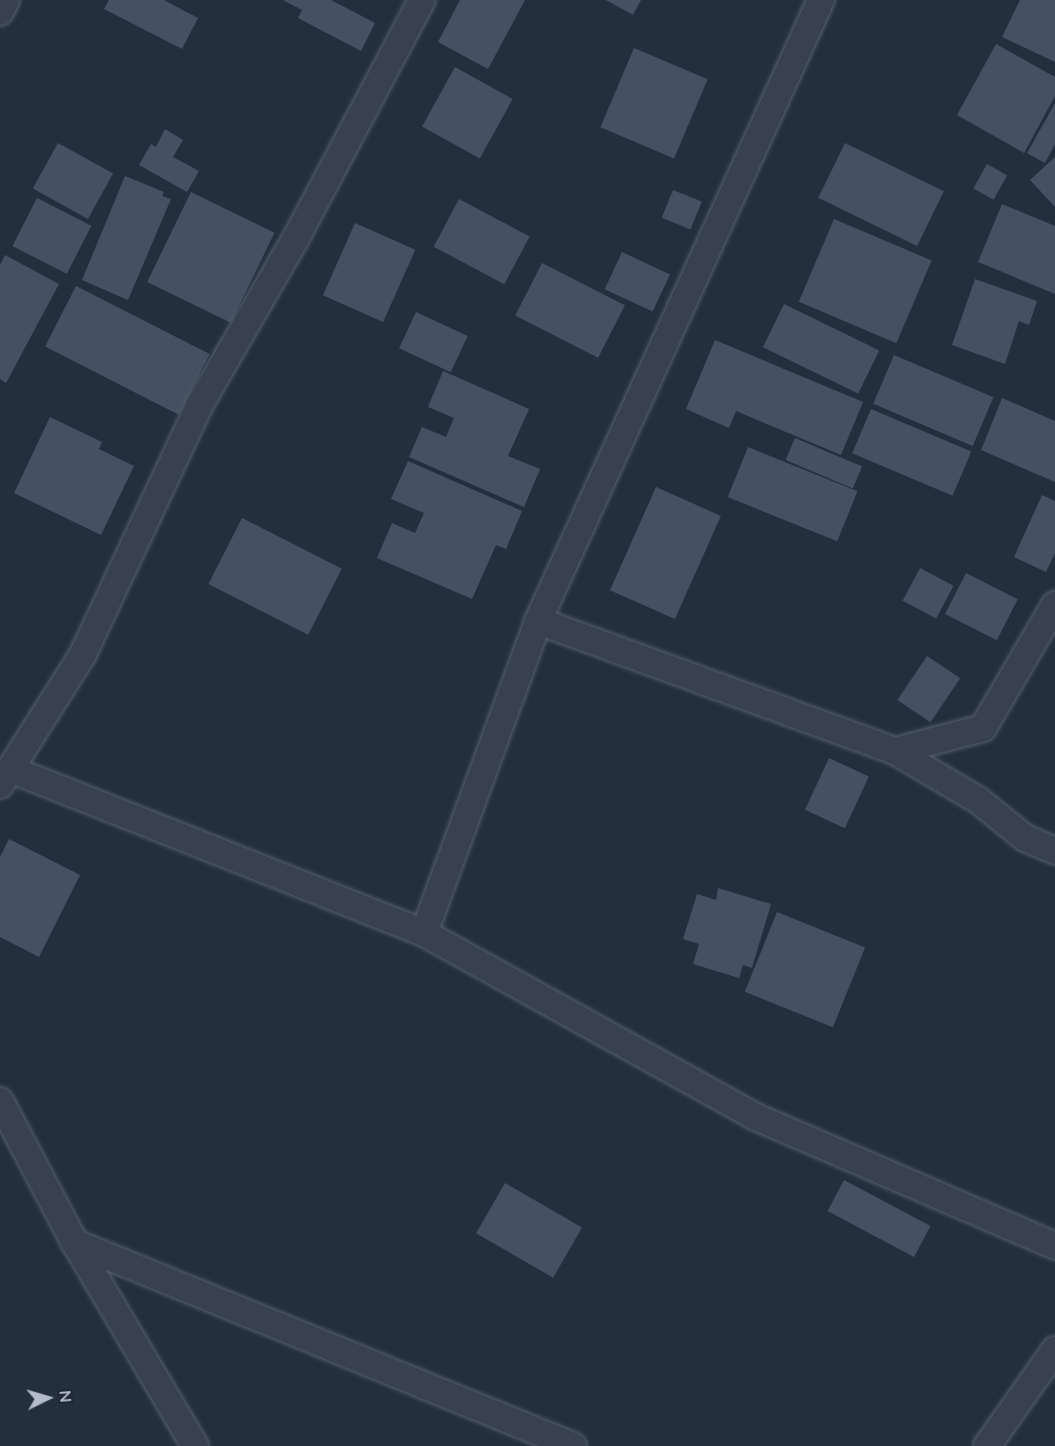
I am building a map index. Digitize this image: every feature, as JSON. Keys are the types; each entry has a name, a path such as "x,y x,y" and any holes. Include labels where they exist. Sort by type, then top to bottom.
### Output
{"street":[{"path":"0,12 6,0"},
{"path":"422,0 296,238 199,406 83,654 5,777 424,933 756,1117 1055,1246"},
{"path":"424,933 538,621 821,0"},
{"path":"895,751 983,728 1055,605"},
{"path":"538,621 895,751 978,800 1025,838 1055,851"},
{"path":"0,1101 75,1243 195,1446"},
{"path":"75,1243 573,1446"},
{"path":"987,1446 1055,1350"}],"building":[{"path":"109,0 164,0 198,18 182,49 104,9"},
{"path":"283,0 331,0 375,23 361,51 298,18 302,10"},
{"path":"460,0 525,0 488,69 438,42"},
{"path":"606,0 641,0 633,15"},
{"path":"1020,0 1055,0 1055,62 1002,37"},
{"path":"996,44 1055,77 1055,96 1024,153 957,115"},
{"path":"634,48 708,79 674,158 600,127"},
{"path":"455,67 513,99 480,158 422,126"},
{"path":"1055,103 1055,144 1045,163 1027,153"},
{"path":"165,129 183,140 173,157 199,171 187,192 139,165 151,144 156,147"},
{"path":"58,143 113,174 88,219 33,188"},
{"path":"845,143 944,191 917,246 818,198"},
{"path":"1055,157 1055,207 1030,180"},
{"path":"987,164 1007,175 994,200 973,188"},
{"path":"125,176 164,192 162,196 171,199 128,300 82,280"},
{"path":"673,190 702,202 691,229 662,218"},
{"path":"191,192 275,233 231,323 147,282"},
{"path":"37,198 91,226 67,274 12,246"},
{"path":"459,199 530,237 504,284 434,247"},
{"path":"1002,204 1055,226 1055,294 978,262"},
{"path":"834,219 932,260 896,343 799,302"},
{"path":"355,223 415,250 383,322 323,295"},
{"path":"622,252 670,274 653,312 605,289"},
{"path":"5,255 59,284 6,383 0,379 0,265"},
{"path":"542,263 625,305 598,358 515,316"},
{"path":"975,279 1037,301 1029,325 1019,321 1005,364 952,345"},
{"path":"76,286 210,354 179,415 45,347"},
{"path":"784,304 879,350 858,394 763,347"},
{"path":"416,312 468,336 451,372 399,348"},
{"path":"715,340 863,402 841,455 736,411 729,428 686,409"},
{"path":"894,355 993,397 973,446 873,404"},
{"path":"443,371 529,409 508,456 540,469 524,507 409,457 422,427 446,437 454,418 428,407"},
{"path":"1002,398 1055,421 1055,482 981,450"},
{"path":"871,409 971,452 953,496 852,453"},
{"path":"50,417 102,442 99,449 134,466 101,535 14,493"},
{"path":"795,438 862,467 853,489 786,460"},
{"path":"748,447 857,491 837,541 728,497"},
{"path":"408,461 522,511 506,549 496,545 472,599 377,558 392,523 415,533 424,513 391,499"},
{"path":"656,487 721,516 675,619 610,590"},
{"path":"1042,495 1055,501 1055,553 1046,572 1014,557"},
{"path":"242,518 342,569 308,635 208,584"},
{"path":"920,568 954,586 936,619 903,601"},
{"path":"966,573 1018,599 997,640 945,614"},
{"path":"927,656 960,678 931,722 897,700"},
{"path":"829,758 869,777 845,828 805,810"},
{"path":"9,839 80,875 39,957 0,937 0,857"},
{"path":"718,888 771,904 752,968 743,965 739,978 693,964 699,944 683,939 697,894 716,900"},
{"path":"777,912 865,948 833,1027 745,992"},
{"path":"844,1180 931,1226 914,1257 828,1211"},
{"path":"505,1183 582,1228 553,1278 476,1233"}]}
